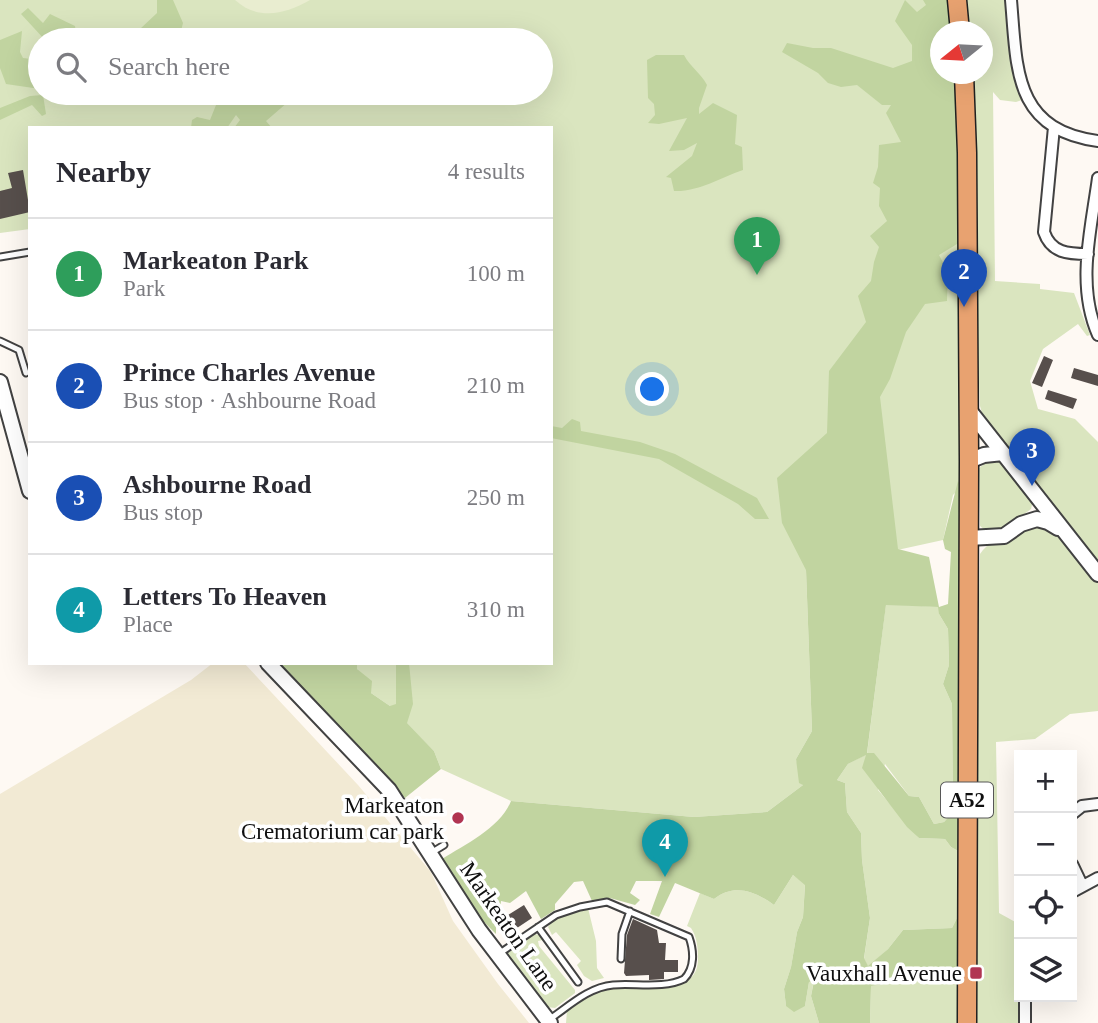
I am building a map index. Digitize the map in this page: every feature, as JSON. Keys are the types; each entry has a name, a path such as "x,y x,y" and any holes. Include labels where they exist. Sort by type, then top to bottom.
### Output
{"highway":[{"path":"957,0 959,21"},
{"name":"A52","path":"964,84 969,410 967,1023"}],"street":[{"path":"1011,0 1016,62 1021,83 1034,109 1054,127 1079,138 1098,141"},
{"path":"1054,127 1044,232 1051,245 1062,252 1087,254"},
{"path":"1098,178 1087,254 1087,302 1098,335"},
{"path":"0,382 28,484"},
{"path":"969,410 1098,574"},
{"path":"969,461 984,455 1003,453"},
{"path":"969,538 1004,536 1021,524 1037,519 1048,522 1067,535"},
{"name":"Markeaton Lane","path":"270,665 389,790 457,897 549,1022"},
{"path":"1073,813 1082,806 1098,804"},
{"path":"1077,874 1082,885"},
{"path":"1077,888 1098,877"},
{"path":"1025,1002 1025,1023"}],"lane":[{"path":"0,257 28,252"},
{"path":"0,341 19,350 26,373"},
{"path":"431,853 444,845"},
{"path":"498,955 556,915 607,902 689,937 692,962 688,976 679,982 611,985 590,991 549,1022"},
{"path":"621,959 622,934 630,911"},
{"path":"538,927 578,982"}],"shaded area":[{"path":"210,665 246,665 358,785 431,872 453,921 529,1023 0,1023 0,794 191,680"}],"green space":[{"path":"0,0 948,0 950,21 930,21 930,84 955,84 962,241 961,487 953,495 943,540 806,570 812,731 796,759 803,785 767,812 694,817 511,801 441,769 434,751 390,706 371,693 357,669 357,665 553,665 553,126 28,126 28,229 0,233"},
{"path":"157,0 173,0 183,23 182,28 141,28 157,13"},
{"path":"235,0 310,0 282,12 263,13 244,7"},
{"path":"905,0 917,12 926,5 923,0 948,0 950,21 930,21 930,84 955,84 962,241 939,255 948,272 947,301 925,304 906,332 890,379 880,397 898,549 929,557 939,607 948,604 951,552 945,549 943,540 958,481 961,487 960,852 951,847 945,839 919,838 907,827 862,768 866,755 848,764 837,780 845,783 847,812 861,833 870,918 864,958 868,966 888,949 903,930 952,928 962,908 961,976 871,986 870,1023 819,1023 811,996 814,981 809,982 805,1006 794,1012 786,1006 784,989 803,917 805,885 793,875 774,905 752,893 737,890 714,899 675,883 659,917 650,914 662,881 636,881 630,893 640,900 635,905 610,898 592,901 583,881 574,882 555,904 555,910 541,919 526,891 510,903 501,901 500,912 490,913 496,926 496,934 478,916 442,859 491,827 506,811 511,801 694,817 767,812 803,785 799,783 796,759 812,731 806,570 782,523 777,478 827,433 829,371 866,322 858,296 871,281 879,247 870,236 887,221 879,206 880,188 873,183 878,167 879,145 901,142 886,113 891,105 882,105 857,85 841,87 828,83 818,73 782,52 787,43 831,48 893,68 912,61 912,45 895,21","holes":["886,605 938,607 948,629 949,665 943,684 952,704 953,812 944,822 934,824 919,797 909,796 874,753 867,753"]},
{"path":"966,0 1005,0 1013,70 1022,100 1000,100 993,92 995,281 1040,284 1040,289 1074,293 1090,335 1087,336 1078,324 1043,349 1030,381 1038,409 1075,419 1098,442 1098,565 983,417 980,406 973,84 993,84 993,21 968,21"},
{"path":"28,8 43,23 50,14 75,28 34,28 21,14"},
{"path":"22,31 20,52 23,58 28,59 28,87 6,84 0,68 0,40"},
{"path":"656,55 684,55 705,81 707,85 699,114 713,103 737,115 735,144 742,147 743,170 700,187 674,191 671,178 666,177 692,156 697,143 684,150 669,151 687,118 659,124 648,123 655,115 654,104 648,98 647,60"},
{"path":"28,97 28,105 32,105 0,120 0,108"},
{"path":"32,105 45,105 46,114 42,116"},
{"path":"216,105 285,105 266,121 270,126 236,126 240,120 236,115 228,126 191,126 192,120 197,117 210,120"},
{"path":"572,419 580,422 581,431 640,442 675,454 757,498 769,519 755,519 738,504 659,459 553,438 553,426 562,428"},
{"path":"991,459 1002,460 1033,501 1031,509 1001,531 985,530 980,526 979,468"},
{"path":"1036,523 1057,531 1098,583 1098,711 1070,714 1035,739 996,742 999,913 1014,921 1014,1002 1020,1002 1020,1023 977,1023 976,744 980,554 998,539"},
{"path":"886,604 939,607 939,614 948,629 949,665 943,684 952,704 953,812 944,822 934,824 919,797 909,796 885,764 878,790 919,838 945,839 951,847 960,852 962,908 952,928 903,930 888,949 868,967 864,959 870,918 861,833 847,812 845,783 837,780 848,764 867,754"},
{"path":"282,665 357,665 357,669 372,681 371,693 390,706 396,704 396,665 409,665 413,704 407,723 434,751 441,769 405,798"},
{"path":"793,875 805,884 803,917 784,989 786,1006 805,1006 809,982 814,980 811,996 819,1023 566,1023 567,1011 600,991 617,988 662,988 687,981 695,972 698,959 695,935 687,926 700,893 714,899 729,891 744,891 774,905"},
{"path":"588,908 596,941 597,968 604,978 592,981 584,976 577,965 581,961 556,932 552,935 548,927 553,920"},
{"path":"535,934 543,940 538,941 539,946 575,990 575,993 555,1008 547,1007 507,954"},
{"path":"961,976 961,1023 870,1023 871,986"}],"building":[{"path":"23,170 28,212 0,219 0,191 12,188 8,173"},
{"path":"1044,356 1053,360 1042,387 1032,383"},
{"path":"1074,368 1098,375 1098,386 1071,378"},
{"path":"1048,390 1077,399 1073,409 1045,399"},
{"path":"524,905 532,918 517,928 508,915"},
{"path":"633,919 657,930 659,943 666,943 665,960 678,960 678,972 664,972 664,979 649,980 649,975 626,976 627,935"}],"place":[{"name":"Markeaton Park","path":"757,275"},
{"name":"Prince Charles Avenue","path":"964,307"},
{"name":"Ashbourne Road","path":"1032,486"},
{"name":"Markeaton Crematorium car park","path":"458,818"},
{"name":"Letters To Heaven","path":"665,877"},
{"name":"Vauxhall Avenue","path":"976,973"}]}
